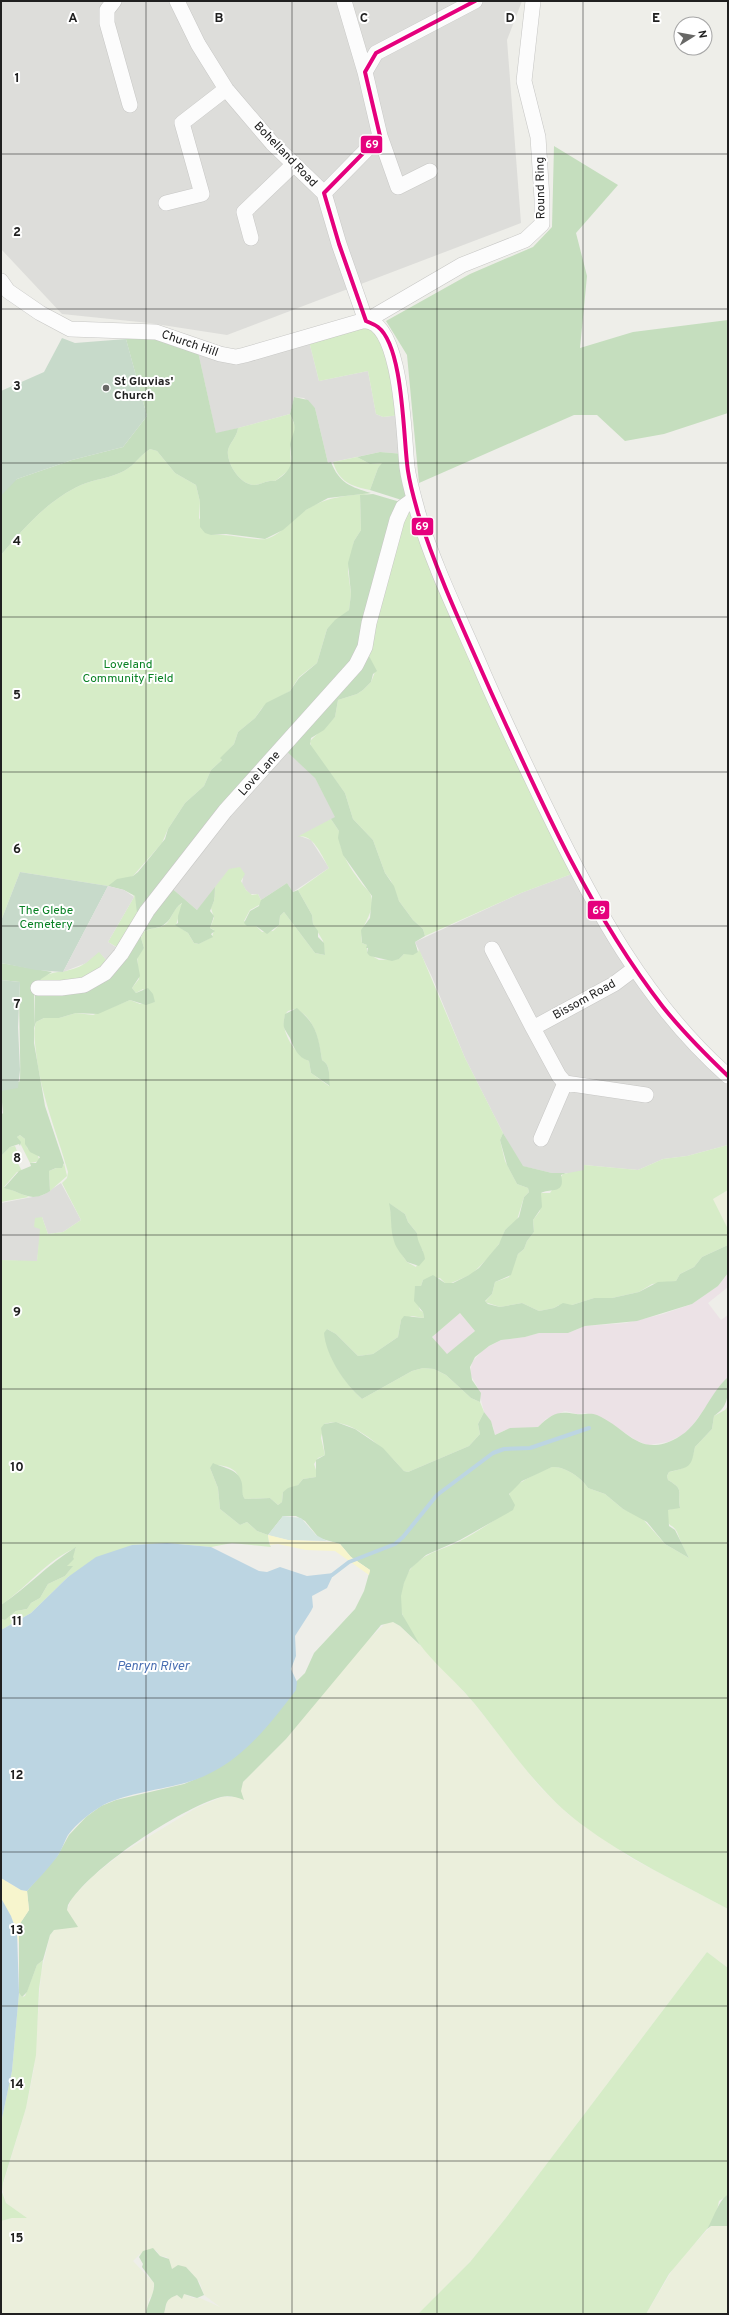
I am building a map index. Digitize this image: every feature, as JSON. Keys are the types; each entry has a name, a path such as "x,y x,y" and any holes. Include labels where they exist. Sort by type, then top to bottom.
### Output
{"street":[{"path":"114,1 107,10 107,23 130,105"},
{"name":"Bohelland Road","path":"177,1 198,44 226,89 293,165 324,193 339,244 366,321"},
{"path":"344,1 365,72 380,136 398,187 430,171"},
{"path":"365,72 376,53 475,1"},
{"name":"Round Ring","path":"366,321 462,265 525,240 542,224 538,137 524,81 533,1"},
{"path":"166,203 202,194 182,123 226,89"},
{"path":"324,193 380,136"},
{"path":"251,238 244,212 293,165"},
{"name":"Church Hill","path":"1,281 8,291 40,313 70,329 156,332 226,356 245,355 366,321"},
{"path":"366,321 372,322 380,327 391,349 396,368 408,469 414,499 440,573 506,725 579,875 634,969 661,1006 685,1034 728,1076"},
{"name":"Love Lane","path":"38,988 61,988 84,985 105,973 120,954 147,911 225,811 356,665 365,647 369,623 397,520 403,508 414,499"},
{"path":"492,949 559,1076 566,1083 646,1095"},
{"name":"Bissom Road","path":"533,1028 614,984 634,969"},
{"path":"541,1139 566,1083"}],"shaded area":[{"path":"1,1 522,1 507,40 521,223 227,335 149,323 62,314 1,249"},
{"path":"308,337 319,381 368,371 376,414 383,417 400,415 404,454 380,452 328,463 315,408 304,398 294,397 290,414 216,434 197,347 220,355"},
{"path":"283,748 314,776 336,817 300,836 311,840 329,868 293,892 287,883 261,900 258,894 250,894 246,890 242,884 243,877 197,910 168,885"},
{"path":"577,872 624,954 728,1077 728,1145 687,1156 663,1159 638,1170 584,1165 584,1170 579,1173 552,1173 522,1166 503,1133 465,1058 432,977 415,942 521,893"},
{"path":"108,886 124,890 134,897 108,942 119,949 109,963 99,952 86,963 63,972"},
{"path":"61,1183 81,1220 63,1232 48,1234 42,1217 37,1262 1,1260 1,1203 43,1195"},
{"path":"728,1273 728,1287 708,1303 721,1320 728,1315 728,1377 692,1426 684,1434 668,1442 648,1445 637,1441 610,1423 586,1413 577,1414 565,1411 546,1419 538,1427 505,1430 495,1435 493,1426 484,1412 478,1388 470,1374 472,1362 484,1349 501,1340 525,1337 539,1333 568,1333 585,1326 626,1323 663,1314 692,1304 718,1286"},
{"path":"460,1313 475,1331 447,1355 432,1337"},
{"path":"283,1516 301,1518 316,1535 327,1541 288,1540 268,1535"}],"green space":[{"path":"554,146 618,185 576,233 587,276 580,348 633,332 728,320 728,413 664,434 625,441 597,415 574,415 419,483 407,355 386,321 470,274 533,247 552,227"},
{"path":"377,325 400,415 383,417 376,414 368,371 319,381 308,337"},
{"path":"124,332 197,347 216,433 238,428 229,447 228,455 229,461 235,472 244,481 254,485 275,481 290,467 290,444 295,427 290,414 294,397 308,400 315,408 328,463 331,462 338,475 346,483 357,489 371,493 328,498 306,510 283,530 265,539 226,534 211,535 205,533 200,527 200,502 196,485 175,473 157,451 150,449 124,471 81,485 58,498 28,525 1,555 1,488 17,479 72,460 123,447 147,416"},
{"path":"62,338 75,343 126,339 147,416 123,447 72,460 17,479 1,496 1,391 44,372"},
{"path":"290,414 296,429 290,445 291,466 289,470 275,481 254,485 244,481 235,472 229,461 228,455 229,447 238,428"},
{"name":"Loveland Community Field","path":"150,449 157,451 175,473 196,485 200,502 199,518 211,535 266,539 282,530 301,513 314,505 337,497 371,493 360,496 361,530 354,541 348,571 351,594 349,610 327,629 317,663 299,677 290,691 262,708 255,718 238,732 234,744 221,758 222,760 211,770 204,786 185,803 168,829 162,843 133,876 108,886 20,872 1,921 1,555 37,516 58,498 81,485 124,471"},
{"path":"380,452 404,454 408,502 370,490 378,468 382,463 370,464 357,457"},
{"path":"357,457 370,464 383,463 378,468 370,490 357,487 342,479 333,462"},
{"path":"373,494 407,504 365,647 137,913 135,896 124,890 108,886 117,879 133,876 138,872 165,839 168,829 185,803 204,786 211,770 222,760 220,758 234,744 238,732 255,718 266,703 290,691 299,678 317,663 327,629 335,620 349,610 351,594 348,563 354,541 361,530 360,495"},
{"path":"414,500 577,872 521,893 425,936 423,929 413,920 399,901 391,881 385,873 373,840 353,819 345,793 311,747 310,741 335,717 338,700 357,694 371,682 375,672 369,656 398,520"},
{"path":"369,656 377,671 373,674 371,682 357,694 338,700 335,717 324,730 311,738 310,744 345,793 353,819 373,840 385,873 394,886 399,901 413,920 423,929 425,936 415,942 418,952 413,955 404,954 399,959 392,961 370,956 367,953 367,945 362,943 361,930 370,918 372,896 343,855 338,838 339,831 331,819 335,817 315,778 283,748"},
{"path":"331,819 339,831 340,845 346,859 353,872 369,891 371,896 371,909 364,925 361,937 362,943 367,945 367,953 379,960 399,959 404,954 418,952 419,949 465,1058 503,1133 500,1140 505,1161 517,1184 528,1188 529,1192 524,1197 517,1220 505,1230 501,1241 490,1256 472,1274 449,1284 445,1283 440,1278 423,1280 421,1286 415,1289 415,1295 420,1310 423,1312 424,1318 412,1316 401,1320 398,1337 373,1354 358,1356 336,1334 327,1329 326,1337 331,1357 342,1376 362,1399 412,1371 423,1368 434,1369 446,1375 471,1398 480,1402 484,1412 478,1424 480,1434 469,1446 408,1472 404,1471 379,1446 357,1430 334,1422 324,1424 321,1438 325,1455 318,1458 314,1464 317,1473 316,1477 303,1479 298,1485 283,1492 282,1502 278,1505 270,1498 245,1499 242,1494 237,1474 227,1467 217,1465 210,1468 218,1488 220,1509 240,1525 247,1522 257,1531 268,1535 271,1547 232,1543 211,1547 167,1543 132,1545 68,1577 31,1613 1,1630 1,1619 5,1620 16,1611 27,1609 31,1603 40,1598 48,1584 65,1576 72,1567 67,1566 76,1548 46,1566 1,1605 1,1260 37,1261 40,1229 34,1227 35,1218 42,1217 48,1234 63,1232 81,1220 62,1183 67,1178 68,1172 41,1083 35,1041 36,1022 44,1018 59,1018 76,1013 93,1015 130,1000 140,1004 155,1002 143,989 136,993 132,988 139,979 137,956 144,948 141,938 143,932 149,929 158,928 167,923 177,907 183,903 176,925 188,933 194,943 199,944 212,937 214,930 210,928 214,918 211,908 214,901 215,887 229,869 240,867 245,874 241,881 246,890 252,895 258,894 261,900 261,904 250,910 244,921 256,926 262,932 273,931 279,925 280,916 284,912 315,953 325,955 323,941 313,924 312,915 298,890 329,868 316,846 308,838 303,836 297,837","holes":["295,1009 302,1012 312,1023 322,1060 328,1068 329,1086 311,1073 309,1061 298,1053 288,1039 284,1024 285,1017 288,1011","390,1204 405,1214 408,1222 417,1233 417,1242 423,1251 416,1267 407,1262 395,1240 392,1228"]},
{"name":"The Glebe Cemetery","path":"20,872 108,886 63,972 36,970 1,963 1,921"},
{"path":"287,883 293,892 298,890 312,915 313,924 318,931 318,937 324,943 325,955 315,953 284,912 280,916 279,925 267,934 256,926 247,926 244,923 250,911 259,906 261,900"},
{"path":"168,885 197,910 215,887 214,901 210,911 214,916 210,928 215,931 211,934 213,937 199,944 194,943 188,933 175,925 178,923 178,916 182,903 163,925 142,932 141,938 144,948 137,959 140,976 132,988 136,993 148,988 153,994 155,1002 146,1005 130,1000 98,1014 76,1013 59,1018 44,1018 36,1022 34,1028 35,991 93,983"},
{"path":"133,894 137,900 137,914 120,949 108,942 134,897"},
{"path":"99,951 110,965 100,977 36,985 44,976 79,967"},
{"path":"1,963 52,972 41,979 34,991 34,1043 45,1106 64,1163 62,1168 56,1168 49,1171 50,1191 37,1197 27,1196 4,1188 19,1171 31,1166 30,1163 36,1163 40,1157 30,1152 25,1144 25,1139 20,1135 17,1137 21,1142 20,1146 19,1144 10,1147 1,1156 1,1115 3,1113 1,1091 20,1081 20,982 1,980"},
{"path":"1,980 20,982 18,1027 20,1070 18,1088 1,1091"},
{"path":"297,1008 309,1020 315,1029 322,1060 328,1068 330,1086 311,1073 309,1061 296,1052 284,1028 285,1014"},
{"path":"503,1133 523,1166 552,1173 566,1173 561,1175 562,1181 559,1188 541,1193 542,1207 533,1220 534,1232 527,1241 524,1249 518,1254 511,1275 495,1282 492,1294 485,1301 488,1304 500,1307 522,1303 539,1311 554,1308 563,1303 572,1305 594,1298 612,1298 639,1292 658,1282 676,1281 680,1274 694,1267 702,1257 728,1245 728,1273 718,1286 692,1304 637,1321 585,1326 568,1333 539,1333 525,1337 501,1340 489,1346 475,1357 470,1367 472,1380 481,1393 480,1402 471,1398 446,1375 434,1369 423,1368 412,1371 362,1399 355,1393 337,1369 328,1351 324,1333 327,1329 336,1334 358,1356 373,1354 398,1337 401,1320 404,1316 424,1318 423,1312 414,1301 415,1286 421,1286 423,1280 433,1275 445,1283 453,1283 479,1268 499,1244 505,1230 519,1217 524,1197 529,1192 528,1188 517,1184 507,1165 500,1140","holes":["460,1313 475,1331 447,1354 432,1337"]},
{"path":"20,1135 25,1139 27,1148 37,1154 40,1161 30,1163 17,1137"},
{"path":"728,1145 728,1190 713,1199 728,1229 728,1245 702,1257 694,1267 680,1274 676,1281 652,1284 639,1292 612,1298 594,1298 572,1305 559,1305 554,1308 539,1311 522,1303 500,1307 485,1302 492,1294 495,1282 509,1277 518,1254 524,1249 527,1241 534,1232 533,1220 540,1211 541,1193 550,1193 563,1174 584,1170 584,1165 638,1170 663,1159 687,1156"},
{"path":"15,1146 17,1151 13,1154 22,1171 17,1172 4,1187 29,1197 1,1202 1,1156 10,1147"},
{"path":"64,1163 67,1176 50,1191 49,1171 64,1165"},
{"path":"728,1190 728,1229 713,1199"},
{"path":"389,1203 405,1214 408,1222 417,1233 425,1259 419,1266 407,1262 396,1247 392,1232"},
{"path":"728,1377 727,1400 723,1408 714,1416 712,1429 695,1447 689,1465 682,1469 669,1472 667,1476 668,1480 677,1486 679,1491 680,1508 668,1510 669,1526 675,1530 689,1558 665,1544 647,1522 623,1509 605,1494 588,1488 573,1473 562,1468 552,1467 522,1481 509,1494 515,1505 513,1510 460,1540 426,1555 410,1569 404,1583 401,1596 402,1614 420,1645 400,1626 393,1622 381,1625 286,1739 243,1782 241,1791 244,1800 227,1796 221,1797 182,1814 137,1842 95,1874 79,1890 68,1905 67,1910 78,1927 54,1930 50,1935 43,1960 37,1965 27,1992 22,1997 19,1993 19,1925 29,1910 27,1891 58,1855 69,1835 86,1817 101,1806 116,1800 184,1784 198,1778 305,1673 314,1653 355,1609 364,1591 370,1570 351,1557 340,1544 319,1538 305,1521 296,1516 283,1516 268,1535 257,1531 247,1522 240,1525 220,1509 218,1488 210,1468 213,1463 235,1472 238,1475 241,1479 245,1499 270,1498 278,1505 282,1502 283,1492 288,1488 298,1485 303,1479 316,1477 316,1460 325,1455 321,1428 324,1424 336,1422 355,1429 383,1448 404,1471 408,1472 469,1446 480,1434 478,1424 484,1412 491,1421 495,1435 510,1428 538,1427 552,1416 560,1413 592,1414 597,1415 634,1439 643,1443 653,1445 664,1444 677,1438 692,1426 715,1392"},
{"path":"728,1406 728,1909 616,1848 581,1824 550,1797 511,1751 465,1692 425,1651 409,1629 401,1612 400,1602 404,1581 410,1570 416,1564 429,1555 458,1542 499,1517 505,1509 510,1493 517,1485 552,1467 562,1468 573,1473 582,1480 588,1488 605,1494 623,1509 641,1517 665,1544 689,1558 677,1532 667,1520 668,1510 680,1507 678,1488 668,1480 667,1476 669,1472 681,1469 688,1465 695,1447 712,1429 714,1416 725,1410"},
{"path":"76,1547 73,1557 74,1559 67,1566 73,1566 65,1576 48,1584 40,1598 31,1603 27,1609 16,1611 5,1620 1,1619 1,1605"},
{"path":"387,1622 393,1622 400,1626 432,1657 473,1702 539,1786 568,1814 631,1858 728,1909 728,1968 707,1952 505,2219 470,2262 418,2314 164,2314 167,2301 170,2297 184,2294 193,2298 200,2298 220,2307 204,2295 200,2283 186,2267 172,2269 167,2257 160,2256 156,2250 140,2254 133,2261 154,2283 153,2294 149,2299 146,2314 1,2314 1,2221 12,2218 26,2218 6,2203 2,2188 26,2108 34,2069 41,1974 50,1935 54,1930 73,1922 67,1910 72,1898 93,1876 122,1853 196,1808 222,1797 239,1797 243,1782 286,1739 365,1643"},
{"path":"707,1952 728,1968 728,2195 719,2201 716,2215 707,2229 669,2274 646,2314 418,2314 470,2262 505,2219"},
{"path":"43,1960 39,1989 36,2055 26,2108 3,2183 2,2192 6,2203 27,2218 12,2218 1,2221 1,2123 12,2071 19,1993 22,1997 25,1996 37,1965"},
{"path":"728,2195 728,2226 711,2226 707,2229 719,2204"},
{"path":"711,2226 728,2226 728,2314 646,2314 676,2264"},
{"path":"153,2248 160,2256 169,2259 172,2269 178,2265 186,2267 197,2279 204,2295 197,2298 184,2294 182,2299 177,2295 170,2298 167,2302 164,2314 146,2314 154,2283 142,2267 143,2264 139,2257 143,2251"}],"sand":[{"path":"268,1535 288,1540 333,1542 340,1544 351,1557 370,1570 369,1575 335,1551 306,1550 278,1544 270,1545"},
{"path":"1,1878 21,1890 27,1891 29,1910 19,1925 19,1944 14,1923 1,1898"}],"water":[{"name":"Penryn River","path":"167,1543 211,1547 259,1571 267,1572 280,1567 307,1576 334,1573 327,1588 312,1596 313,1607 295,1636 296,1656 291,1669 297,1682 296,1690 247,1748 217,1770 200,1778 181,1784 117,1799 91,1813 71,1831 57,1857 27,1891 21,1890 1,1878 1,1630 31,1613 68,1577 96,1557 132,1545"},
{"path":"1,1898 11,1916 17,1933 19,1993 12,2071 1,2123"}],"waterway":[{"path":"332,1575 349,1562 395,1544 403,1537 437,1495 493,1453 504,1449 530,1448 589,1428"}],"transit line":[{"name":"69","path":"475,1 376,53 365,72 380,136 324,193 339,244 366,321 378,327 387,338 393,353 401,394 409,476 418,513 452,603 509,733 568,855 612,933 663,1007 694,1043 728,1076"}],"place":[{"name":"St Gluvias' Church","path":"106,388"}]}
